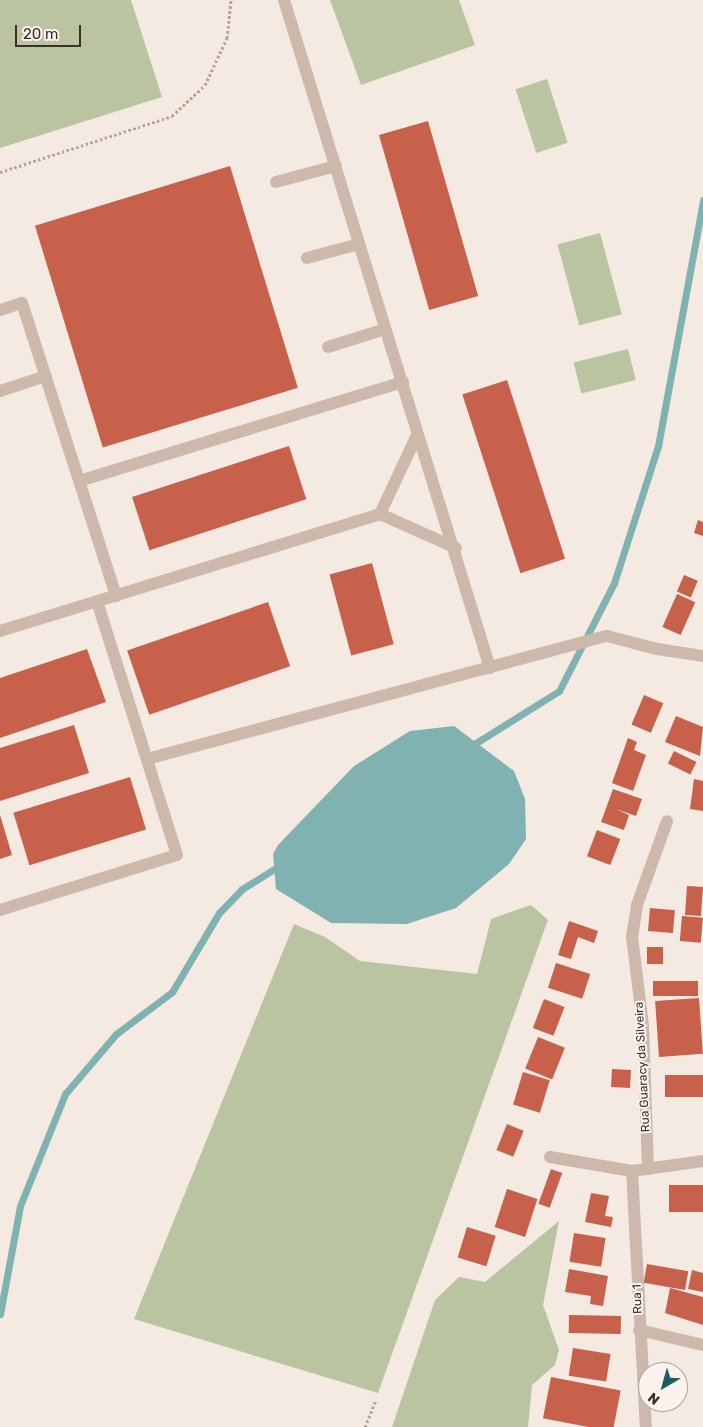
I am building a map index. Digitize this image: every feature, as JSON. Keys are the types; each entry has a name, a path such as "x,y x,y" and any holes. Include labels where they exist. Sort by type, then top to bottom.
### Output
{"street":[{"path":"284,0 403,382 417,435 456,548 490,668"},
{"path":"276,182 336,166"},
{"path":"307,258 359,244"},
{"path":"0,310 22,303 116,596"},
{"path":"328,347 385,329"},
{"path":"0,390 46,376"},
{"path":"79,480 403,382"},
{"path":"380,514 417,435"},
{"path":"0,632 380,514 456,548"},
{"path":"0,910 177,855 97,602"},
{"path":"147,760 607,636 657,649 703,656"},
{"name":"Rua Guaracy da Silveira","path":"648,1169 644,1026 632,937 637,905 667,821"},
{"path":"550,1157 632,1171 703,1161"},
{"name":"Rua 1","path":"632,1171 639,1330 646,1427"},
{"path":"639,1330 703,1344"}],"path":[{"path":"0,172 172,116 205,85 227,38 231,0"},
{"path":"365,1427 376,1400"}],"green space":[{"path":"0,0 131,0 162,97 0,148"},
{"path":"330,0 459,0 475,45 361,85"},
{"path":"547,79 568,143 536,153 516,89"},
{"path":"600,233 622,314 579,326 557,244"},
{"path":"628,349 636,380 581,394 574,363"},
{"path":"531,905 548,920 378,1393 134,1319 294,924 325,937 360,961 477,974 491,919"},
{"path":"559,1221 543,1305 559,1350 555,1365 532,1385 528,1427 392,1427 435,1300 459,1277 485,1282"}],"water":[{"path":"454,726 514,771 525,799 526,839 509,864 456,908 407,924 331,923 276,889 273,854 278,845 354,766 410,731"}],"building":[{"path":"428,121 478,296 429,310 379,135"},
{"path":"230,166 298,388 103,448 35,226"},
{"path":"507,380 565,559 520,573 462,395"},
{"path":"289,446 306,499 149,550 132,497"},
{"path":"698,520 703,522 703,536 694,533"},
{"path":"372,563 394,644 351,656 329,574"},
{"path":"684,575 698,581 691,597 677,592"},
{"path":"677,594 695,602 681,635 662,627"},
{"path":"268,602 290,666 149,715 127,651"},
{"path":"87,649 106,702 0,738 0,678"},
{"path":"644,695 663,703 651,733 631,724"},
{"path":"676,716 703,727 700,756 665,742"},
{"path":"74,725 89,773 0,801 0,748"},
{"path":"628,738 637,742 634,750 646,755 633,791 612,783"},
{"path":"674,751 696,762 690,775 668,764"},
{"path":"130,777 146,830 29,865 13,813"},
{"path":"694,779 703,781 703,811 690,809"},
{"path":"613,789 642,799 636,816 616,809 629,815 624,830 601,822"},
{"path":"0,815 12,855 0,859"},
{"path":"597,830 620,839 610,865 587,856"},
{"path":"687,886 703,887 701,916 685,915"},
{"path":"650,908 675,910 673,933 648,931"},
{"path":"682,916 703,918 701,943 680,941"},
{"path":"569,921 598,931 594,943 578,937 571,959 558,955"},
{"path":"647,947 663,947 663,964 647,964"},
{"path":"556,963 590,974 582,999 548,988"},
{"path":"653,981 698,981 698,996 653,996"},
{"path":"699,998 703,1054 659,1057 655,1001"},
{"path":"544,999 565,1007 553,1036 533,1028"},
{"path":"538,1037 565,1048 552,1079 525,1069"},
{"path":"612,1069 631,1070 630,1088 611,1087"},
{"path":"523,1072 550,1080 540,1113 513,1105"},
{"path":"665,1075 703,1075 703,1097 665,1097"},
{"path":"507,1124 524,1131 513,1157 497,1150"},
{"path":"551,1169 562,1173 550,1208 538,1204"},
{"path":"669,1185 703,1185 703,1212 669,1212"},
{"path":"507,1189 537,1199 525,1237 495,1227"},
{"path":"591,1193 609,1196 605,1216 613,1217 611,1227 585,1222"},
{"path":"467,1227 496,1236 486,1266 458,1258"},
{"path":"574,1233 606,1238 601,1267 569,1262"},
{"path":"647,1264 688,1271 685,1290 644,1283"},
{"path":"569,1269 608,1276 603,1306 590,1304 591,1296 565,1292"},
{"path":"692,1270 703,1273 703,1292 688,1289"},
{"path":"670,1288 703,1297 703,1325 665,1313"},
{"path":"569,1315 621,1316 621,1334 569,1333"},
{"path":"573,1348 611,1354 606,1382 569,1376"},
{"path":"551,1377 621,1391 614,1427 588,1427 543,1418"}],"waterway":[{"path":"471,746 559,691 614,583 658,446 703,200"},
{"path":"0,1314 20,1206 65,1094 116,1034 172,992 219,913 242,889 282,864"}]}
